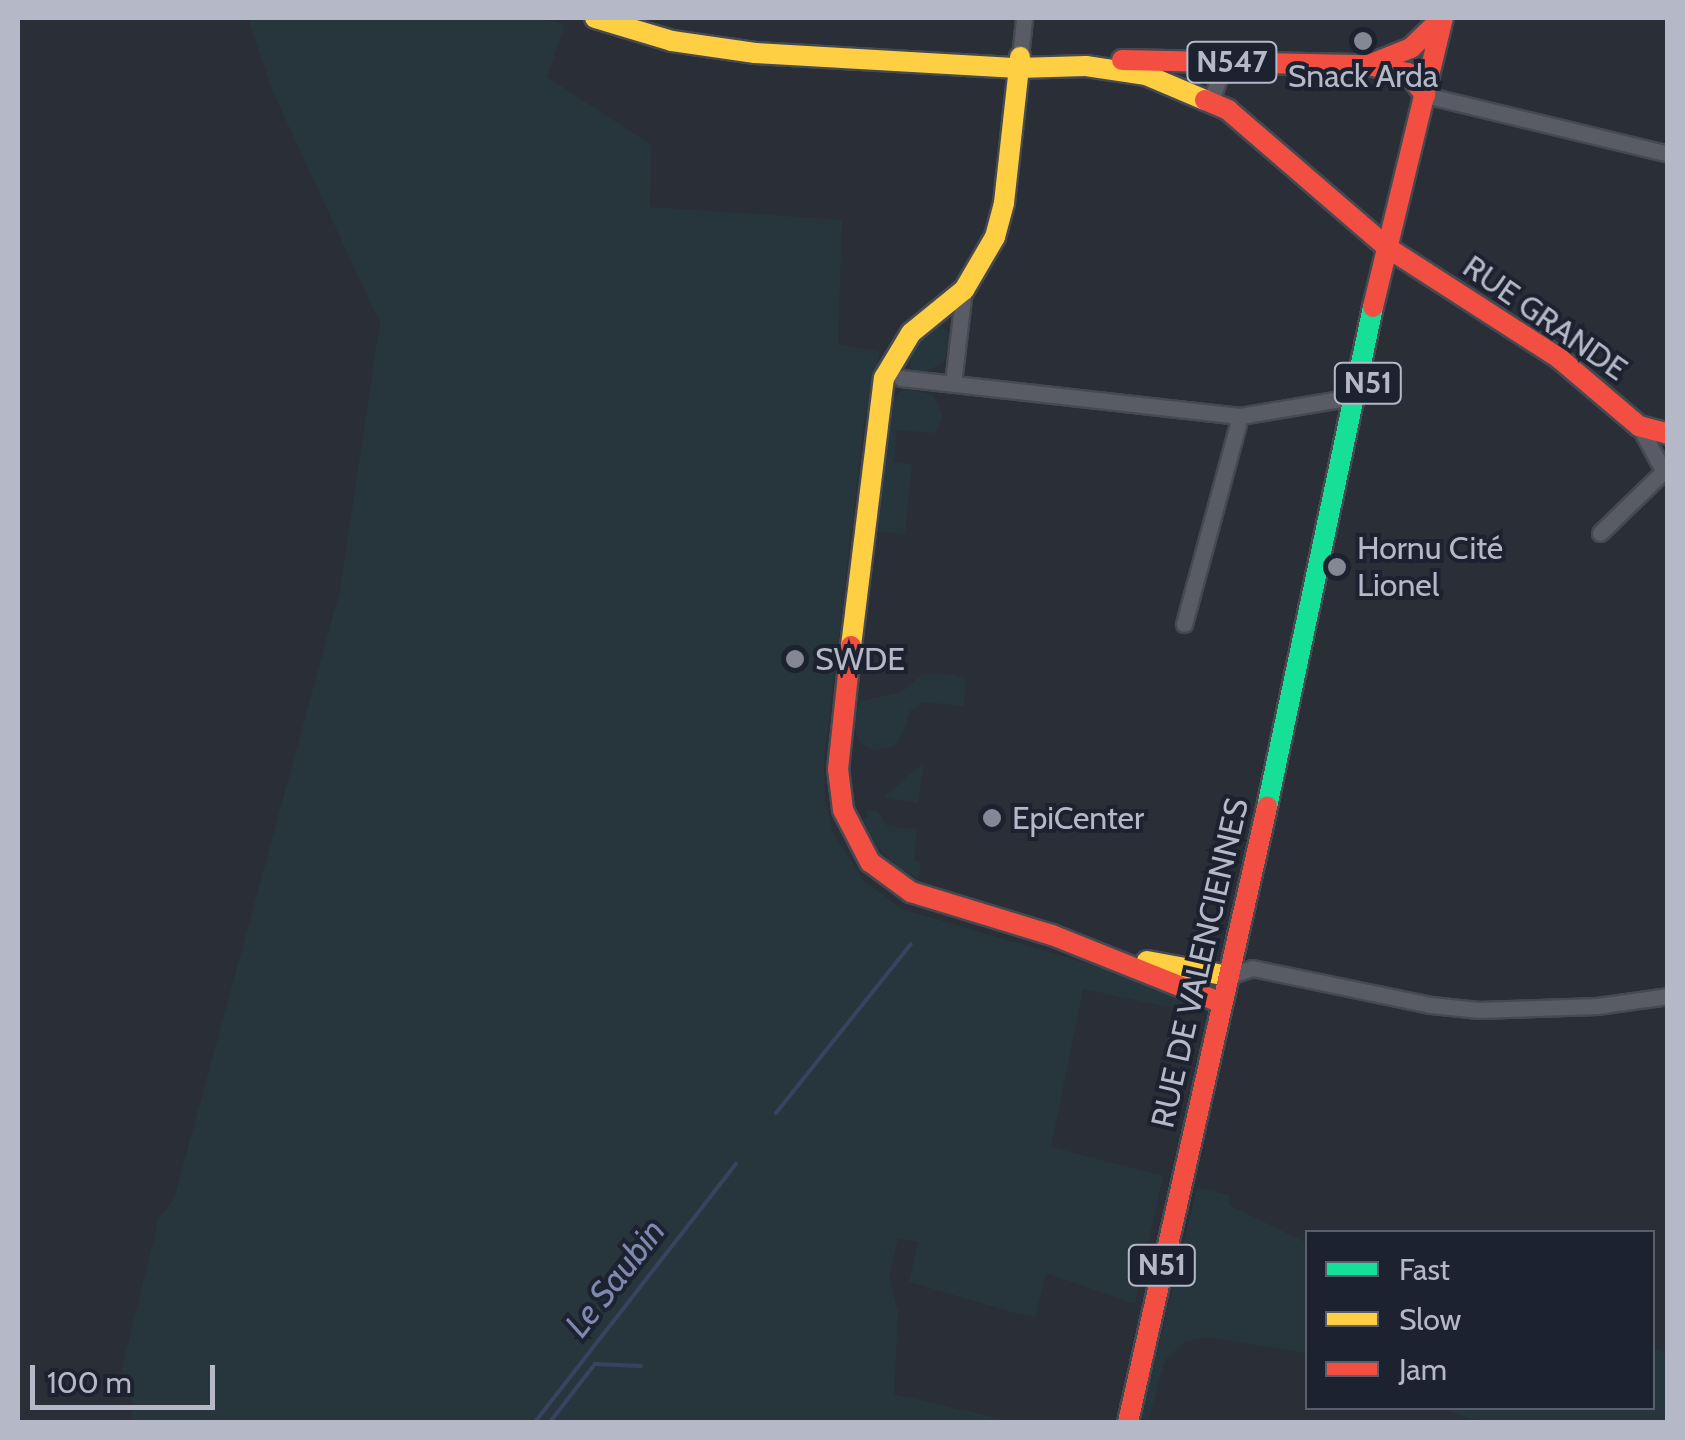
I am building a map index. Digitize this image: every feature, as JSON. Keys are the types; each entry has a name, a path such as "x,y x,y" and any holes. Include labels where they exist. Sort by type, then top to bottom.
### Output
{"main road":[{"name":"N547","path":"595,18 672,41 754,53 1019,62 1098,59 1367,65"},
{"name":"N547","path":"634,18 656,26 769,46 1086,66 1146,76 1212,100 1388,248"},
{"path":"1367,65 1411,48 1442,18"},
{"name":"N51","path":"1388,248 1442,18"},
{"path":"1019,62 997,230 964,290 911,333 884,378 846,678 838,769 843,810 870,862 903,888 1101,954 1222,1003"},
{"path":"1367,65 1408,73 1418,79 1426,95"},
{"name":"RUE DE VALENCIENNES","path":"1128,1422 1332,516 1353,398 1388,248"},
{"name":"RUE DE VALENCIENNES","path":"1332,516 1354,450 1392,272 1388,248"},
{"name":"RUE GRANDE","path":"1388,248 1560,359 1639,426 1668,434"},
{"path":"1101,954 1228,976"}],"street":[{"path":"1019,62 1024,18"},
{"path":"1212,100 1225,62"},
{"path":"1426,95 1668,154"},
{"path":"953,383 964,290"},
{"path":"902,378 1240,416 1353,398 1354,450"},
{"path":"1184,624 1240,416"},
{"path":"1600,534 1665,469 1639,426"},
{"path":"1228,976 1252,968 1479,1010 1582,1007 1668,996"}],"shaded area":[{"path":"248,18 545,18 565,25 547,77 651,145 650,207 842,220 838,344 880,352 864,423 824,761 825,799 833,833 865,882 902,909 1126,975 1196,1004 1194,1012 1083,989 1051,1147 1163,1176 1135,1304 1046,1273 1035,1317 1012,1312 909,1282 918,1242 898,1238 889,1277 898,1312 894,1394 1013,1422 131,1422 132,1401 120,1377 159,1217 174,1199 340,590 380,323 272,90"},
{"path":"940,325 951,336 944,362 922,374 912,369 907,359 912,348"},
{"path":"904,388 933,395 943,416 934,433 897,430 894,462 912,464 905,534 873,531 891,400"},
{"path":"923,674 957,675 966,682 964,706 923,702 910,711 903,734 892,747 874,750 859,742 851,716 861,701 902,692"},
{"path":"924,762 918,803 883,797 889,793"},
{"path":"866,810 878,811 887,826 917,829 914,860 921,862 918,879 898,867 879,848 863,819 868,816"},
{"path":"1197,1188 1229,1195 1229,1205 1305,1242 1305,1353 1207,1337 1184,1342 1165,1360 1148,1422 1140,1422"},
{"path":"1655,1350 1667,1353 1667,1422 1479,1422 1448,1410 1655,1410"}],"waterway":[{"name":"Le Saubin","path":"776,1113 911,944"},
{"name":"Le Saubin","path":"535,1422 736,1164"},
{"path":"550,1422 595,1364 641,1366"}],"traffic: fast":[{"path":"1267,807 1373,307"}],"traffic: slow":[{"path":"595,18 672,41 755,53 1018,68 1086,66 1146,75 1205,100"},
{"path":"851,646 884,378 911,333 964,290 995,237 1004,203 1020,57"},
{"path":"1147,961 1228,976"}],"traffic: jam":[{"path":"1371,64 1411,48 1442,18"},
{"path":"1373,307 1443,18"},
{"path":"1122,60 1367,65 1408,73 1425,95"},
{"path":"1205,100 1228,110 1388,248"},
{"path":"1388,248 1560,359 1639,426 1668,434"},
{"path":"851,646 838,769 843,810 870,862 911,892 1052,935 1222,1003"},
{"path":"1128,1422 1267,807"}],"place":[{"name":"Snack Arda","path":"1363,41"},
{"name":"Hornu Cité Lionel","path":"1337,567"},
{"name":"SWDE","path":"795,659"},
{"name":"EpiCenter","path":"992,818"}]}
